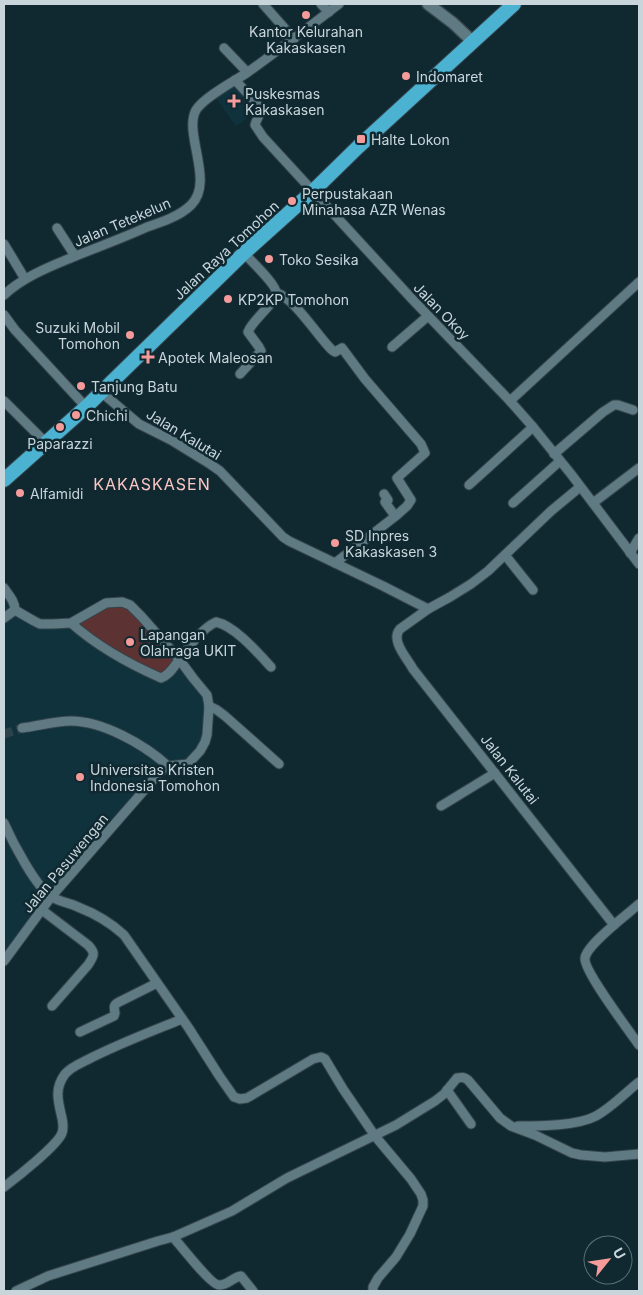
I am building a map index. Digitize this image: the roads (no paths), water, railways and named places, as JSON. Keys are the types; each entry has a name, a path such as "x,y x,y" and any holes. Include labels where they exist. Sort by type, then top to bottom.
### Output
{"highway":[{"name":"Jalan Raya Tomohon","path":"4,480 86,407 244,253 514,4"}],"street":[{"path":"263,4 294,39"},
{"path":"321,4 329,12"},
{"name":"Jalan Tetekelun","path":"4,295 25,279 54,265 162,222 190,206 196,200 200,180 193,123 193,116 198,107 294,39 339,4"},
{"path":"428,4 453,23 472,41"},
{"path":"224,48 247,72"},
{"name":"Jalan Okoy","path":"235,80 260,107 261,110 255,125 257,129 428,316 533,427 639,564"},
{"path":"57,228 75,256"},
{"path":"4,244 25,279"},
{"path":"240,374 261,350 249,335 249,329 270,305 276,293 274,287 244,253"},
{"path":"510,401 639,282"},
{"path":"276,293 288,300 332,350 335,352 342,348 355,367 410,430 425,452 424,455 397,478 411,500 407,506 335,563"},
{"path":"4,315 14,330 86,407"},
{"path":"392,348 428,316"},
{"name":"Jalan Kalutai","path":"101,392 139,424 171,440 220,471 289,541 428,609"},
{"path":"4,402 45,442"},
{"path":"514,502 603,412 614,405 633,410"},
{"path":"469,485 533,427"},
{"path":"593,504 639,468"},
{"name":"Jalan Kalutai","path":"580,486 471,584 428,609 398,631 396,638 397,643 413,669 614,925"},
{"path":"384,494 388,500 385,502 395,516"},
{"path":"630,552 639,538"},
{"path":"505,555 534,590"},
{"path":"4,588 15,605 15,610 40,624 71,623 106,603 122,602 130,605 179,659 207,695 209,706 205,742 200,751 188,764 168,766 156,755 133,741 89,724 72,721 22,728"},
{"path":"4,618 15,610"},
{"path":"71,623 103,647 161,678 170,672 205,629 216,622 220,622 246,641 271,667"},
{"path":"209,706 225,716 279,764"},
{"name":"Jalan Pasuwengan","path":"4,961 51,897 160,772 168,766"},
{"path":"441,806 495,773"},
{"path":"4,823 14,846 40,885 51,897 102,917 124,935 234,1097 240,1099 250,1097 313,1059 321,1057 325,1059 375,1136 422,1194 423,1206 407,1240 396,1257 378,1278 373,1291"},
{"path":"639,904 588,950 585,956 585,960 608,1002 639,1045"},
{"path":"42,910 88,945 94,953 88,965 52,1006"},
{"path":"80,1032 114,1016 115,1004 157,983"},
{"path":"4,1187 52,1146 62,1133 63,1126 58,1089 70,1068 106,1050 182,1019"},
{"path":"16,1291 48,1276 173,1237 232,1210 287,1178 375,1136 424,1108 440,1097 457,1078 464,1077 468,1080 500,1118 511,1126 535,1134 572,1153 605,1156 639,1154"},
{"path":"511,1126 534,1126 585,1121 605,1110 639,1082"},
{"path":"447,1090 471,1124"},
{"path":"173,1237 215,1284 218,1286 223,1285 241,1276 253,1291"}],"tunnel":[{"path":"4,734 22,728"}],"place":[{"name":"Kantor Kelurahan Kakaskasen","path":"306,15"},
{"name":"Indomaret","path":"406,76"},
{"name":"Puskesmas Kakaskasen","path":"234,101"},
{"name":"Halte Lokon","path":"361,139"},
{"name":"Perpustakaan Minahasa AZR Wenas","path":"292,201"},
{"name":"Toko Sesika","path":"269,259"},
{"name":"KP2KP Tomohon","path":"228,299"},
{"name":"Suzuki Mobil Tomohon","path":"130,335"},
{"name":"Apotek Maleosan","path":"148,357"},
{"name":"Tanjung Batu","path":"81,386"},
{"name":"Chichi","path":"76,415"},
{"name":"Paparazzi","path":"60,427"},
{"name":"Alfamidi","path":"20,493"},
{"name":"SD Inpres Kakaskasen 3","path":"335,543"},
{"name":"Lapangan Olahraga UKIT","path":"130,642"},
{"name":"Universitas Kristen Indonesia Tomohon","path":"80,777"}],"district":[{"name":"KAKASKASEN","path":"152,484"}]}
